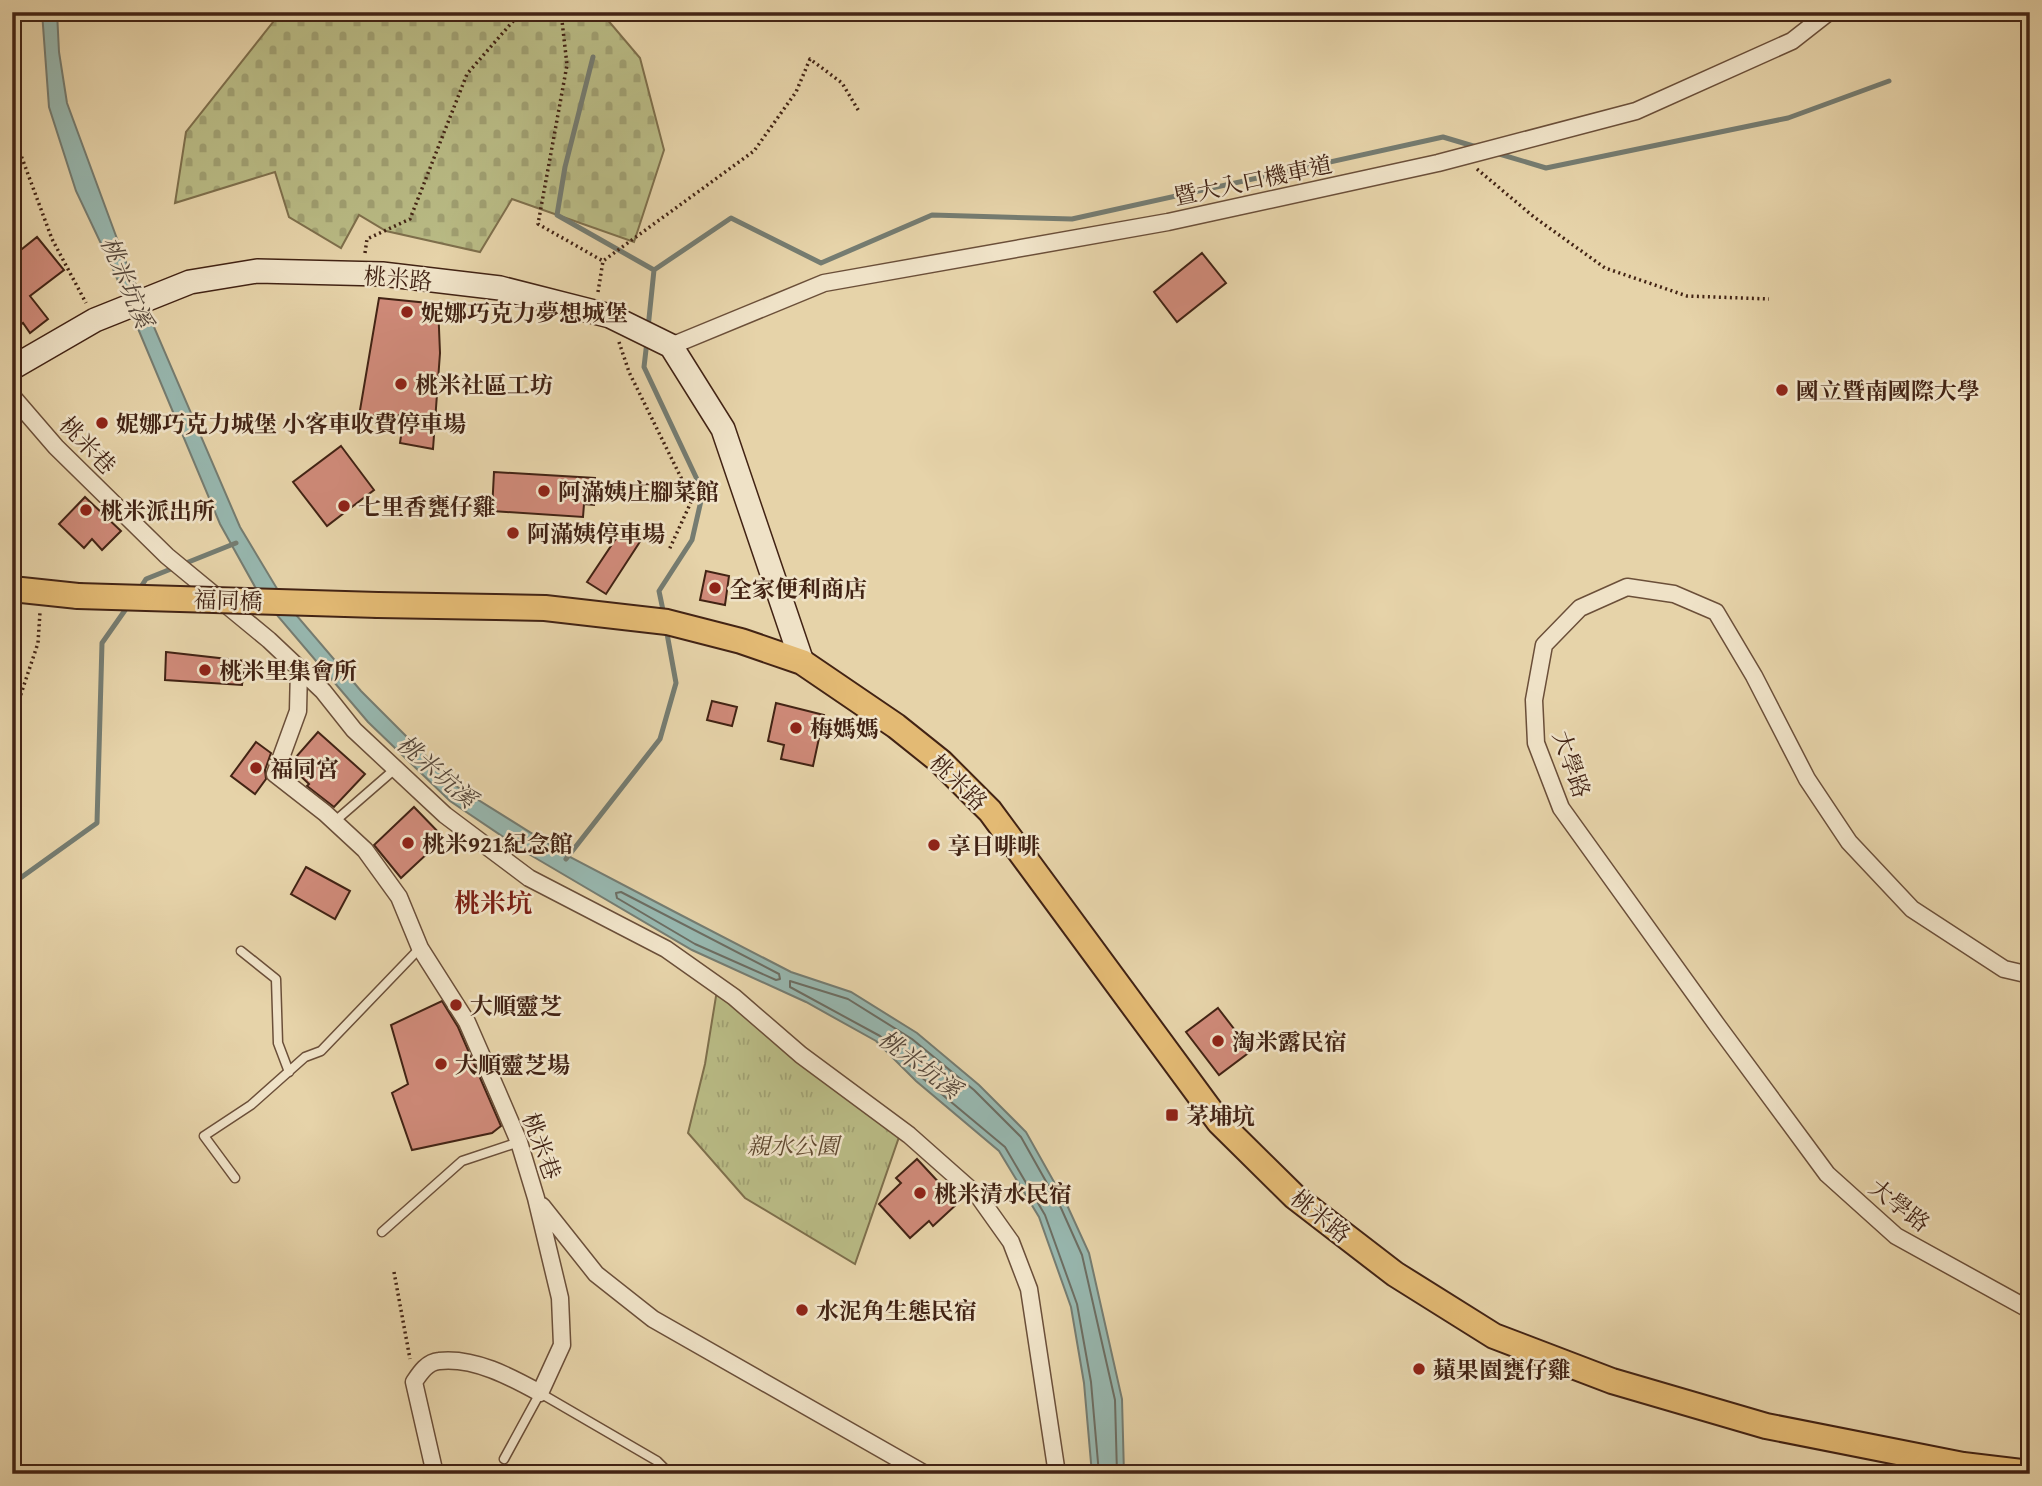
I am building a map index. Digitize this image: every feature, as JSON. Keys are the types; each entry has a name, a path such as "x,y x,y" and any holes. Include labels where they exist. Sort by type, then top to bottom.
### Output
{"main road":[{"path":"12,589 41,592"},
{"name":"福同橋","path":"41,592 78,596 378,605"},
{"name":"桃米路","path":"378,605 545,608 667,622 741,640 802,662 896,726 941,762 990,811 1219,1122 1295,1198 1395,1274 1494,1336 1612,1381 1766,1426 1963,1465 2030,1473"}],"street":[{"name":"暨大入口機車道","path":"671,346 824,283 1168,222 1463,156 1636,111 1792,41 1829,12"},
{"name":"桃米路","path":"12,368 95,320 190,282 257,271 361,274 500,289 602,314 671,346"},
{"path":"671,346 723,429 802,662"},
{"name":"桃米巷","path":"12,396 56,447 167,556 299,668 298,711 275,774 365,850 399,897 420,947 467,1022 519,1142 536,1198 560,1298 562,1345 540,1393"},
{"name":"大學路","path":"2030,975 2004,970 1912,909 1849,842 1807,779 1754,676 1716,612 1674,594 1627,587 1580,608 1545,645 1534,700 1536,743 1561,808 1717,1025 1827,1174 1896,1236 2030,1310"},
{"path":"299,668 395,769 444,815 529,878 666,949 734,997 801,1055 909,1135 979,1198 1011,1242 1029,1289 1057,1474"},
{"path":"536,1198 596,1273 653,1319 925,1474"},
{"path":"435,1474 414,1382 423,1369 438,1361 467,1364 502,1373 540,1393"}],"lane":[{"path":"334,822 395,769"},
{"path":"235,1178 204,1136 251,1105 305,1057 321,1051 420,947"},
{"path":"241,951 276,979 278,1044 289,1072"},
{"path":"382,1232 462,1161 519,1142"},
{"path":"504,1459 540,1393 657,1461 670,1474"}],"path":[{"path":"361,274 368,239 410,219 467,74 521,12"},
{"path":"561,12 567,65 538,224 603,261"},
{"path":"603,261 754,151 796,92 810,59 842,83 860,113"},
{"path":"12,131 52,239 95,320"},
{"path":"1463,156 1534,217 1605,268 1687,296 1769,299"},
{"path":"603,261 602,314 692,500 669,550"},
{"path":"12,721 38,643 41,592"},
{"path":"394,1272 414,1382"}],"green space":[{"path":"281,12 601,12 640,58 664,150 634,242 512,199 480,252 386,231 359,215 341,248 289,217 275,172 175,203 186,132"},
{"name":"親水公園","path":"717,990 899,1137 855,1264 745,1198 688,1133 705,1064"}],"water":[{"name":"桃米坑溪","path":"42,12 57,12 59,52 67,103 123,255 240,527 285,602 361,691 456,786 568,856 675,912 791,972 851,992 917,1033 979,1085 1026,1132 1067,1205 1089,1253 1122,1399 1124,1474 1092,1474 1084,1383 1071,1307 1039,1217 999,1151 916,1081 876,1041 806,1002 692,950 527,853 450,801 368,722 259,594 220,524 113,269 76,191 49,107"}],"building":[{"path":"37,237 64,270 30,296 48,319 30,333 23,323 12,331 12,257"},
{"path":"1202,253 1226,283 1177,322 1154,292"},
{"name":"桃米社區工坊","path":"379,298 438,304 440,353 433,449 400,443 404,415 359,416"},
{"path":"341,446 374,490 327,526 293,482"},
{"name":"阿滿姨庄腳菜館","path":"494,472 595,478 594,505 584,504 583,517 492,511"},
{"name":"桃米派出所","path":"85,497 121,531 102,550 92,539 84,548 59,524"},
{"path":"625,525 643,537 606,594 587,582"},
{"name":"全家便利商店","path":"706,571 729,576 725,605 700,600"},
{"name":"桃米里集會所","path":"166,652 245,661 242,685 165,680"},
{"path":"712,701 737,707 732,726 707,720"},
{"name":"梅媽媽","path":"776,703 824,715 813,766 781,759 784,745 768,741"},
{"path":"318,732 365,774 334,807 307,786 309,784 289,765"},
{"name":"福同宮","path":"256,742 271,753 265,770 266,779 255,794 231,776"},
{"name":"桃米921紀念館","path":"414,807 444,838 401,878 374,845"},
{"path":"306,867 350,891 335,919 291,894"},
{"name":"大順靈芝場","path":"442,1001 458,1027 501,1126 492,1133 412,1150 392,1093 408,1084 391,1025"},
{"name":"淘米露民宿","path":"1218,1008 1251,1051 1219,1075 1186,1032"},
{"name":"桃米清水民宿","path":"917,1159 958,1203 933,1226 929,1221 910,1238 879,1204 901,1183 896,1178"}],"waterway":[{"path":"593,57 565,167 557,215 654,270"},
{"path":"1496,153 1546,168 1788,118 1889,81"},
{"path":"648,328 654,270 731,218 821,263 932,215 1072,219 1443,137 1480,148"},
{"path":"647,341 644,367 703,492 692,540 659,591 664,615"},
{"path":"139,590 146,579 236,543"},
{"path":"12,884 97,823 102,643 128,606"},
{"path":"566,859 660,739 676,683 666,628"}],"place":[{"name":"妮娜巧克力夢想城堡","path":"407,312"},
{"name":"桃米社區工坊","path":"401,384"},
{"name":"國立暨南國際大學","path":"1782,390"},
{"name":"妮娜巧克力城堡 小客車收費停車場","path":"102,423"},
{"name":"阿滿姨庄腳菜館","path":"544,491"},
{"name":"七里香甕仔雞","path":"344,506"},
{"name":"桃米派出所","path":"86,510"},
{"name":"阿滿姨停車場","path":"513,533"},
{"name":"全家便利商店","path":"715,588"},
{"name":"桃米里集會所","path":"205,670"},
{"name":"梅媽媽","path":"796,728"},
{"name":"福同宮","path":"256,768"},
{"name":"桃米921紀念館","path":"408,843"},
{"name":"享日啡啡","path":"934,845"},
{"name":"大順靈芝","path":"456,1005"},
{"name":"淘米露民宿","path":"1218,1041"},
{"name":"大順靈芝場","path":"441,1064"},
{"name":"茅埔坑","path":"1172,1115"},
{"name":"桃米清水民宿","path":"920,1193"},
{"name":"水泥角生態民宿","path":"802,1310"},
{"name":"蘋果園甕仔雞","path":"1419,1369"}],"district":[{"name":"桃米坑","path":"493,902"}]}
